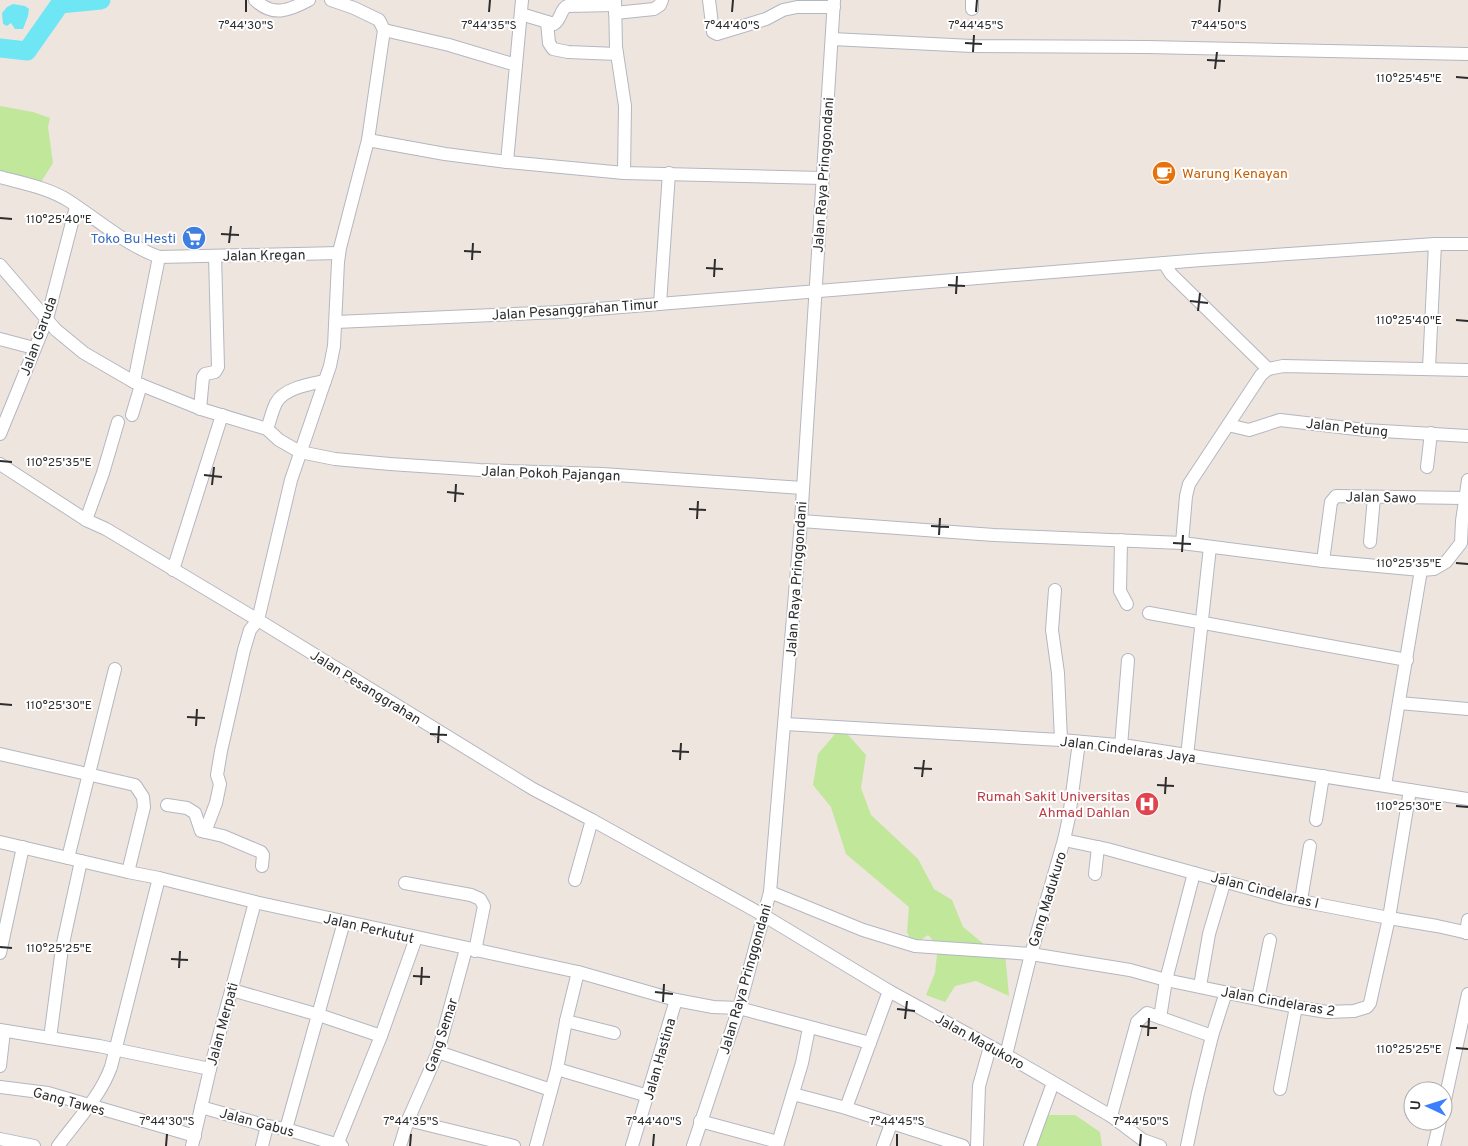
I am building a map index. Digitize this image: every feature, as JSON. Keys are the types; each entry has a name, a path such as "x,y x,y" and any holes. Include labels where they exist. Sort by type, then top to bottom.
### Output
{"street":[{"path":"255,0 269,10 279,11 309,0"},
{"path":"205,832 216,803 220,784 217,775 221,752 244,650 250,630 258,620 281,517 300,452 325,381 334,346 339,253 368,140 384,30 379,20 331,0"},
{"path":"507,162 522,0"},
{"path":"521,14 554,24 558,22 564,8 567,6 615,6 654,9 660,5 662,0"},
{"path":"709,0 713,32 717,34 766,19 783,10 834,4"},
{"name":"Jalan Raya Pringgondani","path":"693,1146 739,1008 770,892 801,521 834,4"},
{"path":"615,6 617,54 625,106 624,173"},
{"path":"547,22 549,44 552,49 568,52 617,54"},
{"path":"384,30 449,45 516,66"},
{"path":"832,39 972,46 1147,47 1468,54"},
{"path":"368,140 445,154 507,162 624,173 822,178"},
{"path":"660,304 669,173"},
{"name":"Jalan Kregan","path":"0,177 50,192 69,201 143,252 159,258 339,253"},
{"name":"Jalan Garuda","path":"0,434 47,319 76,207"},
{"path":"1429,368 1435,244"},
{"name":"Jalan Pesanggrahan Timur","path":"336,322 560,312 1164,263 1435,244 1468,244"},
{"path":"200,409 205,374 215,372 218,367 215,256"},
{"path":"132,415 159,258"},
{"path":"1164,263 1171,274 1268,369"},
{"path":"0,265 56,330 84,353 137,383 200,409 267,429 276,402 283,395 325,381"},
{"path":"0,339 34,348"},
{"path":"1182,543 1188,484 1261,375 1268,369 1283,366 1468,370"},
{"path":"173,570 222,415"},
{"name":"Jalan Petung","path":"1228,425 1249,430 1280,420 1365,430 1468,436"},
{"path":"86,520 103,473 118,422"},
{"name":"Jalan Pokoh Pajangan","path":"267,429 279,440 300,452 335,459 480,470 602,474 803,488"},
{"path":"1427,468 1431,433"},
{"name":"Jalan Pesanggrahan","path":"0,464 86,520 106,529 258,620 519,781 763,915"},
{"path":"801,521 994,535 1182,543 1323,561 1421,570 1434,569 1446,562 1465,544 1464,498 1468,480"},
{"name":"Jalan Sawo","path":"1323,561 1332,499 1336,496 1464,498"},
{"path":"1370,542 1374,497"},
{"path":"1121,540 1120,591 1127,604"},
{"path":"1187,756 1210,546"},
{"path":"1385,785 1421,570"},
{"path":"1055,590 1052,630 1058,673 1061,740"},
{"path":"1149,613 1407,660"},
{"path":"1121,746 1128,660"},
{"path":"50,1038 75,860 90,774 115,668"},
{"path":"1399,703 1468,709"},
{"name":"Jalan Cindelaras Jaya","path":"785,724 1061,740 1121,746 1468,799"},
{"name":"Gang Madukuro","path":"1006,1055 1030,954 1064,840 1069,817 1078,742"},
{"path":"0,754 132,783 138,789 144,802 128,872"},
{"path":"1316,820 1323,776"},
{"name":"Jalan Cindelaras 2","path":"770,892 863,930 902,943 929,947 1030,954 1130,970 1166,980 1296,1007 1341,1013 1362,1009 1370,1003 1389,918 1410,790"},
{"path":"167,805 187,808 195,813 201,831 223,836 261,852 263,856 262,866"},
{"path":"575,880 592,820"},
{"name":"Jalan Cindelaras I","path":"1064,840 1226,880 1285,898 1389,918 1467,929"},
{"name":"Jalan Perkutut","path":"0,842 255,902 578,972 676,1000 713,1007 739,1008 870,1043"},
{"path":"1300,900 1310,846"},
{"path":"0,953 23,847"},
{"path":"1095,874 1098,847"},
{"path":"1160,1018 1166,980 1194,873"},
{"path":"58,1146 88,1105 96,1098 105,1083 116,1049 159,878"},
{"path":"1200,986 1209,934 1226,880"},
{"name":"Gang Semar","path":"400,1146 408,1120 438,1052 484,906 480,899 471,895 405,883"},
{"name":"Jalan Merpati","path":"193,1141 210,1069 255,902"},
{"name":"Jalan Madukoro","path":"763,915 889,991 1006,1055 1111,1116 1143,1143 1160,1146"},
{"path":"286,1129 344,922"},
{"path":"335,1145 381,1036 416,938"},
{"path":"1255,998 1259,994 1270,940"},
{"path":"536,1146 557,1069 578,972"},
{"path":"232,990 319,1015 381,1036"},
{"path":"846,1108 889,991"},
{"path":"1187,1146 1212,1036 1226,992"},
{"path":"1449,1081 1468,994"},
{"name":"Jalan Hastina","path":"632,1146 676,1000"},
{"path":"1280,1088 1296,1007"},
{"path":"1111,1116 1137,1022 1147,1013 1212,1036"},
{"path":"566,1021 614,1033"},
{"path":"700,1121 777,1144 802,1063 809,1028"},
{"path":"0,1066 2,1031 116,1049 210,1069"},
{"path":"977,1146 978,1086 990,1046"},
{"path":"438,1052 551,1090"},
{"path":"557,1069 648,1096"},
{"path":"1030,1146 1053,1083"},
{"name":"Gang Tawes","path":"0,1087 48,1093 193,1141"},
{"path":"792,1094 846,1108 963,1146"},
{"name":"Jalan Gabus","path":"201,1107 268,1126 286,1129 335,1145"},
{"path":"408,1120 514,1146"},
{"path":"883,1146 891,1124"},
{"path":"262,1146 268,1126"},
{"path":"1434,1146 1438,1131"},
{"path":"0,1139 34,1146"}],"green space":[{"path":"0,106 33,112 50,118 48,127 53,163 41,182 0,172"},
{"path":"841,727 866,755 861,788 871,815 918,859 934,889 952,900 963,927 985,945 1005,953 1009,996 976,981 955,986 945,1002 926,995 935,973 938,946 928,935 913,945 907,932 909,907 846,854 831,807 813,785 818,754"},
{"path":"1045,1115 1075,1115 1100,1132 1102,1146 1033,1146"}],"water":[{"path":"13,4 25,6 29,9 23,29 15,29 11,23 7,26 3,24 2,13"}],"waterway":[{"path":"0,48 27,51 60,4 101,0"}],"place":[{"name":"Warung Kenayan","path":"1164,173"},
{"name":"Toko Bu Hesti","path":"194,238"},
{"name":"Rumah Sakit Universitas Ahmad Dahlan","path":"1147,804"}]}
